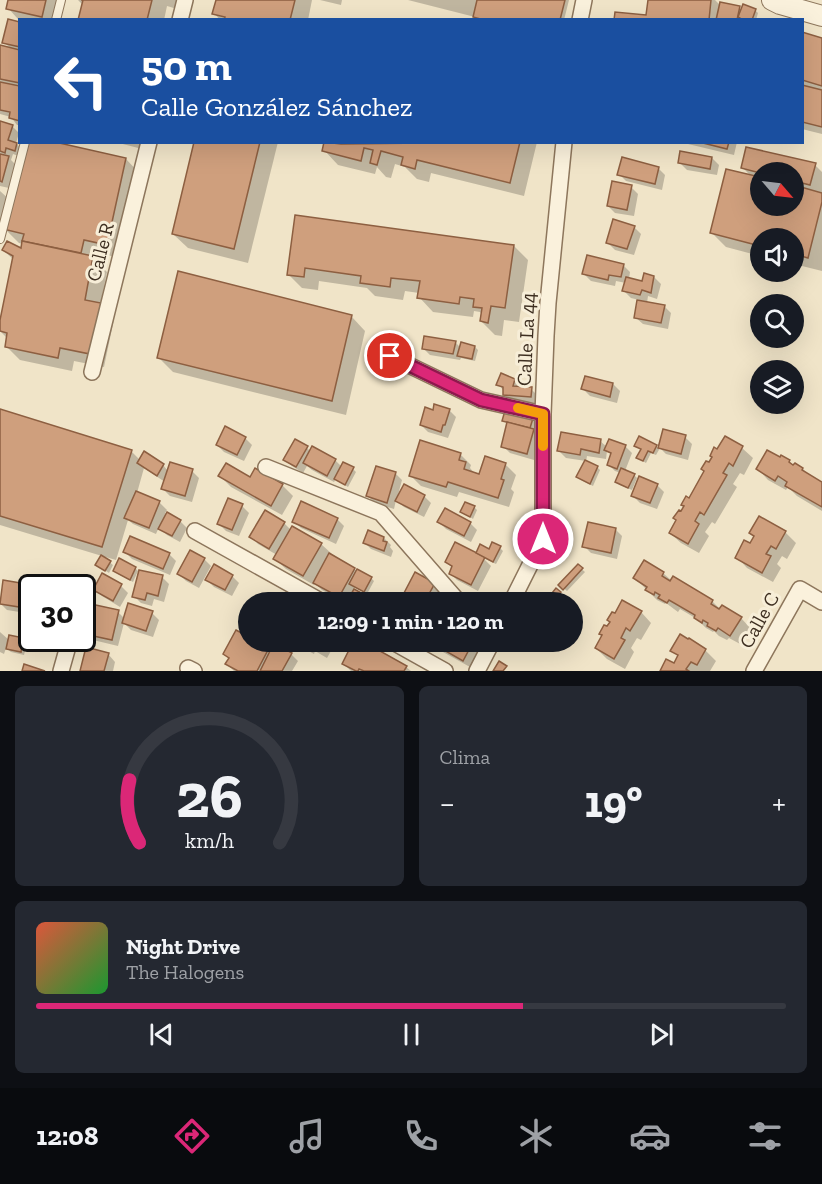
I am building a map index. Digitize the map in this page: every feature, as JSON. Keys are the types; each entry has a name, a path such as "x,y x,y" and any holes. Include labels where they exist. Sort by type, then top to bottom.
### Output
{"street":[{"path":"180,18 185,0"},
{"path":"580,18 584,0"},
{"path":"772,0 822,16"},
{"name":"Calle R","path":"92,372 149,144"},
{"name":"Calle La 44","path":"517,592 543,539 543,414 548,303 564,144"},
{"path":"390,356 481,400 543,414"},
{"path":"266,467 381,513 450,592"},
{"path":"195,531 304,592"},
{"name":"Calle C","path":"754,671 800,589 822,602"},
{"path":"61,671 66,652"},
{"path":"411,652 445,671"},
{"path":"477,671 487,652"}],"lane":[{"path":"56,18 61,0"},
{"path":"0,239 24,144"}],"building":[{"path":"8,0 46,0 42,17 6,9"},
{"path":"83,0 152,0 148,18 78,18"},
{"path":"216,0 295,0 290,18 225,18 212,14"},
{"path":"477,0 565,0 560,18 473,17"},
{"path":"648,0 711,0 709,18 614,18 615,12 646,15"},
{"path":"720,2 740,6 737,18 716,18"},
{"path":"743,4 756,9 753,18 738,17"},
{"path":"8,19 18,22 18,47 2,43"},
{"path":"804,33 822,38 822,86 804,81"},
{"path":"0,45 18,50 18,83 0,79"},
{"path":"0,82 18,86 18,120 9,118 10,112 0,110"},
{"path":"804,86 822,90 822,127 804,122"},
{"path":"0,121 13,125 8,140 17,143 15,151 6,148 5,153 0,151"},
{"path":"22,144 64,144 126,158 107,245 84,240 81,253 22,241 24,234 3,229"},
{"path":"194,144 260,144 234,249 172,234"},
{"path":"324,144 520,144 510,183 417,160 415,169 401,165 403,157 381,151 377,165 370,163 373,150 364,148 361,161 322,151"},
{"path":"707,144 728,144 727,149"},
{"path":"746,147 816,163 810,185 804,184 804,162 750,162 750,170 741,168"},
{"path":"680,151 712,157 710,169 678,163"},
{"path":"0,154 9,156 2,182 0,181"},
{"path":"622,157 659,167 655,184 617,175"},
{"path":"726,169 750,175 750,216 804,216 804,188 822,193 822,202 808,258 804,257 804,228 750,228 750,243 710,233"},
{"path":"612,181 632,185 627,210 607,206"},
{"path":"295,215 514,245 505,308 491,306 488,323 480,321 482,308 473,307 474,299 460,297 459,304 417,298 420,281 391,278 390,287 360,283 361,276 305,268 304,277 287,275"},
{"path":"613,219 635,226 627,249 606,243"},
{"path":"7,241 21,248 22,241 93,256 85,300 101,303 90,354 60,348 58,358 5,347 7,333 0,331 0,320 13,256 2,250"},
{"path":"587,255 624,264 621,277 609,275 608,280 582,274"},
{"path":"178,271 352,315 332,401 157,358"},
{"path":"644,273 654,276 651,293 642,290 640,295 622,291 626,277 642,281"},
{"path":"637,300 665,305 661,323 634,318"},
{"path":"424,336 456,341 453,354 422,349"},
{"path":"461,342 475,346 472,359 457,356"},
{"path":"501,373 515,379 513,386 532,387 531,397 503,395 503,387 496,385"},
{"path":"585,376 613,383 610,397 581,389"},
{"path":"434,404 450,409 441,432 420,425 425,407 433,410"},
{"path":"506,407 534,415 530,428 502,421"},
{"path":"0,409 132,450 102,547 0,516"},
{"path":"507,422 534,429 527,454 501,447"},
{"path":"225,426 246,437 237,455 216,445"},
{"path":"663,429 686,435 681,454 658,448"},
{"path":"561,432 601,439 599,453 581,449 580,455 557,451"},
{"path":"639,436 657,445 653,453 648,451 643,461 636,458 641,449 634,446"},
{"path":"725,436 743,446 733,466 729,463 723,473 727,475 704,515 700,512 695,521 699,524 688,544 669,533 676,520 673,518 684,506 681,505 686,496 689,498 704,471 701,469 712,457 710,456 714,447 717,449"},
{"path":"295,439 308,446 296,467 283,460"},
{"path":"609,439 626,445 617,469 607,465 611,453 604,450"},
{"path":"420,440 461,453 459,460 466,462 464,469 479,474 485,456 506,463 501,479 504,480 498,498 448,482 446,487 409,476"},
{"path":"312,446 336,459 327,476 303,463"},
{"path":"767,450 790,460 789,462 793,465 795,463 822,482 822,507 785,486 787,482 778,476 775,481 756,469"},
{"path":"144,451 164,464 157,476 137,463"},
{"path":"585,460 598,466 590,484 576,477"},
{"path":"170,462 193,469 185,496 161,489"},
{"path":"343,462 354,467 345,485 334,479"},
{"path":"226,463 250,477 255,468 283,484 271,506 218,476"},
{"path":"376,466 396,472 387,503 366,496"},
{"path":"621,468 635,474 628,488 615,482"},
{"path":"639,476 658,484 650,503 631,496"},
{"path":"404,484 425,495 417,512 395,501"},
{"path":"136,491 160,501 149,528 124,518"},
{"path":"228,498 243,504 232,530 217,524"},
{"path":"301,501 338,518 329,538 292,522"},
{"path":"465,502 475,506 470,517 460,512"},
{"path":"445,508 471,522 464,536 437,522"},
{"path":"265,510 285,522 269,549 249,537"},
{"path":"167,512 181,520 172,536 158,529"},
{"path":"759,516 786,531 776,549 771,546 766,554 771,556 762,573 735,558 744,540 750,543 754,536 749,533"},
{"path":"588,522 616,528 611,553 582,547"},
{"path":"292,526 322,543 303,576 273,559"},
{"path":"368,530 384,537 383,541 387,542 384,551 363,543"},
{"path":"130,536 170,553 163,569 123,552"},
{"path":"455,542 485,557 471,585 449,574 452,566 445,562"},
{"path":"492,542 501,546 493,562 476,553 480,544 489,549"},
{"path":"190,550 205,558 192,582 177,574"},
{"path":"329,553 355,568 342,592 330,592 313,583"},
{"path":"101,555 111,561 105,571 95,565"},
{"path":"119,558 136,567 130,580 113,571"},
{"path":"644,560 664,572 662,576 670,581 673,576 713,600 711,604 719,609 722,605 742,617 730,636 718,628 716,631 707,626 708,623 703,620 702,623 694,618 695,615 669,600 667,603 658,598 660,595 655,592 654,595 645,590 647,587 633,578"},
{"path":"214,564 233,575 225,590 205,580"},
{"path":"578,564 583,568 563,590 558,585"},
{"path":"357,569 372,577 364,592 349,584"},
{"path":"139,570 163,575 158,596 147,593 145,600 132,597"},
{"path":"415,572 435,583 430,592 405,592"},
{"path":"102,573 122,584 113,601 96,592 96,584"},
{"path":"3,580 18,583 18,607 0,604"},
{"path":"622,600 642,611 630,631 626,628 621,638 625,640 614,659 595,648 604,625 607,626 610,622 607,620 612,612 615,613"},
{"path":"128,603 153,611 146,631 122,623"},
{"path":"96,605 119,610 112,640 96,637"},
{"path":"236,630 238,631 238,652 267,652 257,671 238,671 225,664 229,658 223,654"},
{"path":"680,634 706,649 697,665 691,662 686,669 689,671 660,671 666,659 674,663 678,655 670,651"},
{"path":"9,635 18,637 18,651 6,649"},
{"path":"96,650 109,653 104,671 80,671 85,652 96,652"},
{"path":"270,652 292,653 282,671 260,671"},
{"path":"348,652 382,652 407,666 404,671 359,669 356,671 342,664"},
{"path":"447,652 468,652 463,661"},
{"path":"499,661 507,666 503,671 493,671"},
{"path":"24,664 45,671 22,671"}],"slow traffic":[{"path":"518,408 543,414 543,446"}],"route":[{"path":"390,356 481,400 543,414 543,539"}]}
